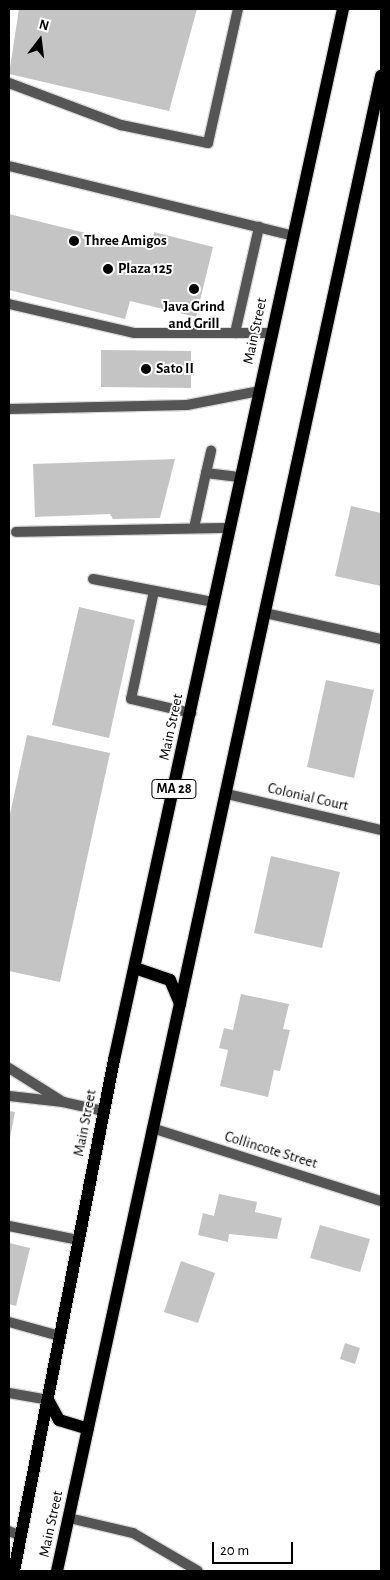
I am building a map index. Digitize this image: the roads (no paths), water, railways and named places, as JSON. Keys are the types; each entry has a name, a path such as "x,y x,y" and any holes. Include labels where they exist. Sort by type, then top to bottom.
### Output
{"main road":[{"name":"Main Street","path":"14,1571 104,1111 191,713 271,333 343,9"},
{"name":"Main Street","path":"57,1571 152,1128 227,794 381,76"},
{"path":"135,968 170,980 179,994 178,1014"},
{"path":"48,1400 59,1420 88,1429"}],"street":[{"path":"9,83 121,125 208,143 238,9"},
{"path":"9,166 293,236"},
{"path":"235,333 259,228"},
{"path":"9,304 135,333 271,333"},
{"path":"9,409 187,405 259,391"},
{"path":"194,528 211,452"},
{"path":"206,473 241,477"},
{"path":"16,532 230,528"},
{"path":"93,579 214,602"},
{"path":"154,591 131,699 191,713"},
{"path":"265,613 381,639"},
{"name":"Colonial Court","path":"227,794 381,830"},
{"path":"9,1068 63,1102"},
{"path":"9,1096 63,1102 104,1111"},
{"name":"Collincote Street","path":"152,1128 381,1201"},
{"path":"9,1226 78,1240"},
{"path":"9,1322 60,1336"},
{"path":"9,1393 48,1400"},
{"path":"69,1518 132,1533 198,1571"},
{"path":"9,1531 21,1536"}],"place":[{"name":"Three Amigos","path":"74,241"},
{"name":"Plaza 125","path":"108,269"},
{"name":"Java Grind and Grill","path":"194,289"},
{"name":"Sato II","path":"146,369"}]}
